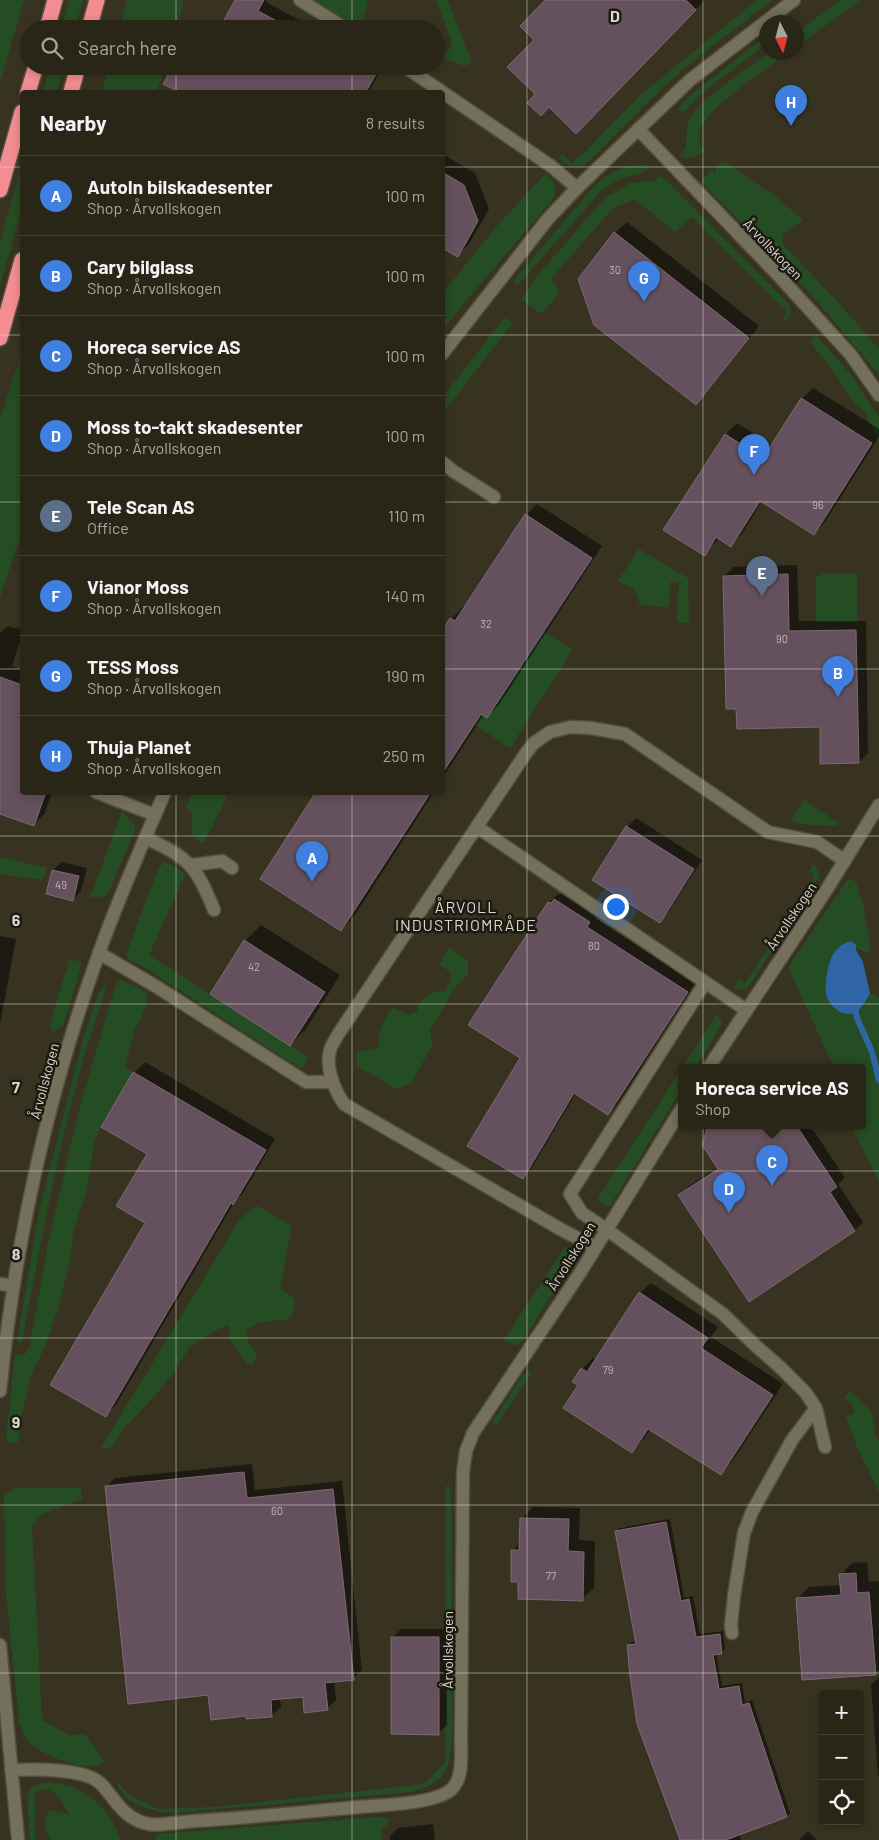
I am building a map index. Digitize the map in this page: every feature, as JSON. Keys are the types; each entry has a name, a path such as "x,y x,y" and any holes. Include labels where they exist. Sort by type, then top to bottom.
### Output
{"highway":[{"path":"49,20 55,0"},
{"path":"91,20 95,7 104,0"},
{"path":"29,90 33,75"},
{"path":"72,90 76,75"},
{"path":"0,190 20,119"},
{"path":"0,338 20,267"}],"street":[{"path":"300,0 332,20"},
{"path":"445,350 547,220 577,188 690,80 794,0"},
{"path":"417,75 440,90"},
{"path":"445,94 552,166 577,188"},
{"name":"Årvollskogen","path":"638,129 778,275 851,355 879,395"},
{"path":"445,464 494,497"},
{"path":"595,1247 562,1230 344,1104 332,1082 329,1068 330,1049 476,827 534,743 550,732 571,727 591,728 625,734 768,832 817,842 845,861"},
{"path":"104,795 155,815"},
{"name":"Årvollskogen","path":"0,1392 24,1226 58,1082 99,953 164,795"},
{"name":"Årvollskogen","path":"711,1064 845,861 879,805"},
{"path":"476,827 746,1010"},
{"path":"145,838 164,846 192,865 203,882 214,910"},
{"path":"192,865 222,862 232,868"},
{"path":"99,953 157,987 306,1082 332,1082"},
{"path":"705,983 570,1194 582,1213 723,1314 805,1392 816,1408 825,1448"},
{"name":"Årvollskogen","path":"11,1770 72,1773 87,1776 99,1782 119,1808 134,1818 149,1824 402,1803 433,1798 448,1792 456,1784 460,1770 463,1472 466,1451 473,1433 595,1247 678,1114"},
{"path":"0,1284 14,1286"},
{"path":"732,1633 734,1596 744,1533 752,1512 792,1440 816,1408"},
{"path":"0,1645 18,1840"}],"green space":[{"path":"0,0 24,0 0,82"},
{"path":"69,0 83,0 77,20 63,20"},
{"path":"127,0 181,0 184,2 179,20 122,20"},
{"path":"311,0 368,0 363,20 342,20"},
{"path":"436,0 448,0 472,63 464,66 445,59 445,55 451,46 451,40"},
{"path":"757,0 773,0 695,59 661,89 586,164 571,166 559,158 562,154 572,163 639,96"},
{"path":"841,0 861,0 804,41 804,27"},
{"path":"759,41 759,49 702,93 683,113 678,108 693,93"},
{"path":"759,60 779,60 724,101 703,123 699,138 705,151 693,157 679,157 685,146 688,123 691,117 705,101"},
{"path":"48,75 62,75 58,90 44,90"},
{"path":"107,75 162,75 158,90 103,90"},
{"path":"725,162 775,196 803,220 784,233 782,243 879,349 879,372 874,369 805,287 702,183 703,179 712,169 716,176 715,169 720,163"},
{"path":"647,165 649,168 641,173 620,179 602,190 518,285 513,281 598,183 616,170 630,166"},
{"path":"20,171 20,214 0,286 0,242"},
{"path":"546,173 555,184 556,191 553,199 445,327 445,291 496,227"},
{"path":"661,175 788,303 790,313 785,322 783,320 787,312 692,217 675,232 635,199 612,209 550,280 555,284 559,292 541,314 521,299 537,276 605,198 631,183 653,181"},
{"path":"504,318 510,320 512,324 445,410 445,394"},
{"path":"816,335 853,377 879,418 879,442 864,411 855,404 831,368 811,343 811,339"},
{"path":"20,357 20,538 0,598 0,419"},
{"path":"639,549 688,578 689,623 677,622 679,582 670,582 669,607 640,605 634,589 618,581"},
{"path":"857,573 857,622 816,622 816,578 823,574"},
{"path":"543,632 573,649 510,748 445,705 445,690 487,718"},
{"path":"191,795 228,795 204,843 200,842 192,833 192,813 186,808"},
{"path":"804,800 839,823 837,826 807,825 790,821"},
{"path":"122,811 135,825 135,830 107,896 90,898"},
{"path":"0,857 47,868 42,880 0,874"},
{"path":"164,861 186,873 149,955 309,1058 301,1069 144,967 129,960 126,955 156,874"},
{"path":"814,864 820,875 751,983 745,990 734,988 739,979 745,983 813,879 813,874 809,872"},
{"path":"847,880 856,882 863,904 871,953 856,949 830,958 825,994 856,1012 870,994 879,997 879,1182 853,1129 866,1129 866,1064 833,1064 790,972 789,966"},
{"path":"449,947 468,961 468,974 452,991 430,1029 432,1046 411,1083 396,1089 357,1066 356,1053 380,1047 380,1031 383,1022 392,1008 410,1015 418,1010 417,1006 429,994 445,991 450,981 451,972 439,965"},
{"path":"70,959 82,962 63,1026 54,1031 50,1027"},
{"path":"121,980 147,993 146,1008 134,1031 125,1067 133,1072 101,1126 94,1144 87,1190 73,1232 71,1255 58,1308 46,1344 31,1375 20,1421 19,1440 16,1443 10,1443 6,1439 15,1355 25,1354 30,1346 48,1243 79,1110 113,994 117,983"},
{"path":"105,985 105,992 78,1078 67,1122 22,1343 17,1342 40,1206 83,1040 99,993"},
{"path":"716,1015 721,1019 722,1024 698,1064 685,1064"},
{"path":"678,1074 678,1096 610,1206 599,1202 598,1198"},
{"path":"257,1206 292,1226 280,1288 295,1299 293,1314 288,1319 258,1323 246,1330 249,1343 257,1354 253,1364 247,1364 229,1338 229,1325 220,1328 189,1348 172,1375 123,1429 111,1448 101,1448 238,1222 250,1209"},
{"path":"565,1247 572,1254 573,1261 521,1343 514,1345 504,1340"},
{"path":"527,1371 532,1372 496,1426 492,1423 521,1377"},
{"path":"850,1392 865,1405 874,1420 874,1434 879,1441 879,1492 856,1445 846,1416 854,1414 852,1404 844,1397"},
{"path":"446,1486 449,1486 451,1496 452,1734 449,1763 439,1779 426,1787 411,1792 174,1813 143,1807 123,1794 118,1787 119,1783 132,1796 158,1809 215,1807 423,1784 445,1763"},
{"path":"15,1488 81,1488 82,1499 42,1514 32,1526 42,1720 69,1735 85,1734 105,1762 96,1765 88,1767 75,1765 59,1760 37,1748 26,1738 19,1720 6,1593 4,1496"},
{"path":"45,1783 77,1789 93,1800 107,1814 120,1840 51,1840 45,1825 50,1810 69,1815 60,1799 46,1789 35,1793 35,1840 30,1840 27,1797 33,1787"},
{"path":"376,1817 389,1818 387,1825 382,1829 382,1840 156,1840 155,1838 157,1834"}],"water":[{"path":"851,941 856,945 856,950 863,962 870,994 856,1012 847,1014 842,1013 830,1003 826,990 829,963 832,957 839,947"}],"building":[{"path":"235,0 264,0 258,11 275,20 224,20"},
{"path":"545,0 686,0 696,10 576,134 549,107 541,116 527,103 535,94 507,67 534,40 520,26"},
{"path":"168,75 375,75 367,90 174,90 163,84"},
{"path":"445,174 464,185 478,221 458,257 445,250"},
{"path":"614,232 749,338 696,405 594,325 578,279"},
{"path":"801,398 872,443 814,535 760,501 731,547 716,537 705,556 663,530 725,434 763,458"},
{"path":"525,514 592,558 487,718 481,714 445,769 445,626 450,618 455,621"},
{"path":"788,574 789,631 856,630 859,763 820,764 820,727 737,729 736,709 726,709 723,576"},
{"path":"0,677 20,684 20,795 45,795 34,826 0,814"},
{"path":"314,795 429,795 341,931 260,879"},
{"path":"626,826 694,869 660,923 592,880"},
{"path":"52,870 79,876 73,901 46,894"},
{"path":"554,899 590,922 587,927 688,992 608,1115 574,1093 523,1179 467,1146 520,1058 468,1025 548,902 551,903"},
{"path":"244,940 325,992 290,1046 210,994"},
{"path":"133,1072 266,1150 233,1205 231,1203 106,1417 50,1385 145,1223 116,1206 147,1154 101,1127"},
{"path":"707,1129 799,1129 837,1187 830,1192 855,1231 749,1302 678,1195 718,1169 702,1145"},
{"path":"639,1292 708,1338 701,1348 773,1395 721,1475 648,1429 632,1453 563,1408 578,1385 572,1382 581,1368 587,1372"},
{"path":"244,1472 247,1498 333,1489 354,1680 325,1683 328,1710 304,1713 303,1697 271,1700 272,1717 246,1719 246,1716 211,1720 208,1695 128,1704 105,1486"},
{"path":"520,1518 569,1519 568,1551 584,1552 583,1601 518,1599 518,1582 511,1582 511,1550 519,1550"},
{"path":"666,1522 681,1601 689,1599 696,1637 720,1634 722,1654 713,1655 719,1689 739,1686 742,1705 749,1703 787,1817 726,1840 680,1840 637,1724 627,1645 636,1644 615,1531"},
{"path":"856,1573 857,1593 869,1592 876,1675 802,1680 796,1598 841,1595 839,1574"},
{"path":"391,1637 439,1637 439,1735 391,1734"}],"waterway":[{"path":"854,1004 857,1018 872,1052 879,1080"}],"place":[{"name":"Thuja Planet","path":"791,126"},
{"name":"TESS Moss","path":"644,302"},
{"name":"Vianor Moss","path":"754,475"},
{"name":"Tele Scan AS","path":"762,597"},
{"name":"Cary bilglass","path":"838,697"},
{"name":"AutoIn bilskadesenter","path":"312,882"},
{"name":"Horeca service AS","path":"772,1186"},
{"name":"Moss to-takt skadesenter","path":"729,1213"}],"district":[{"name":"ÅRVOLL INDUSTRIOMRÅDE","path":"466,915"}]}
